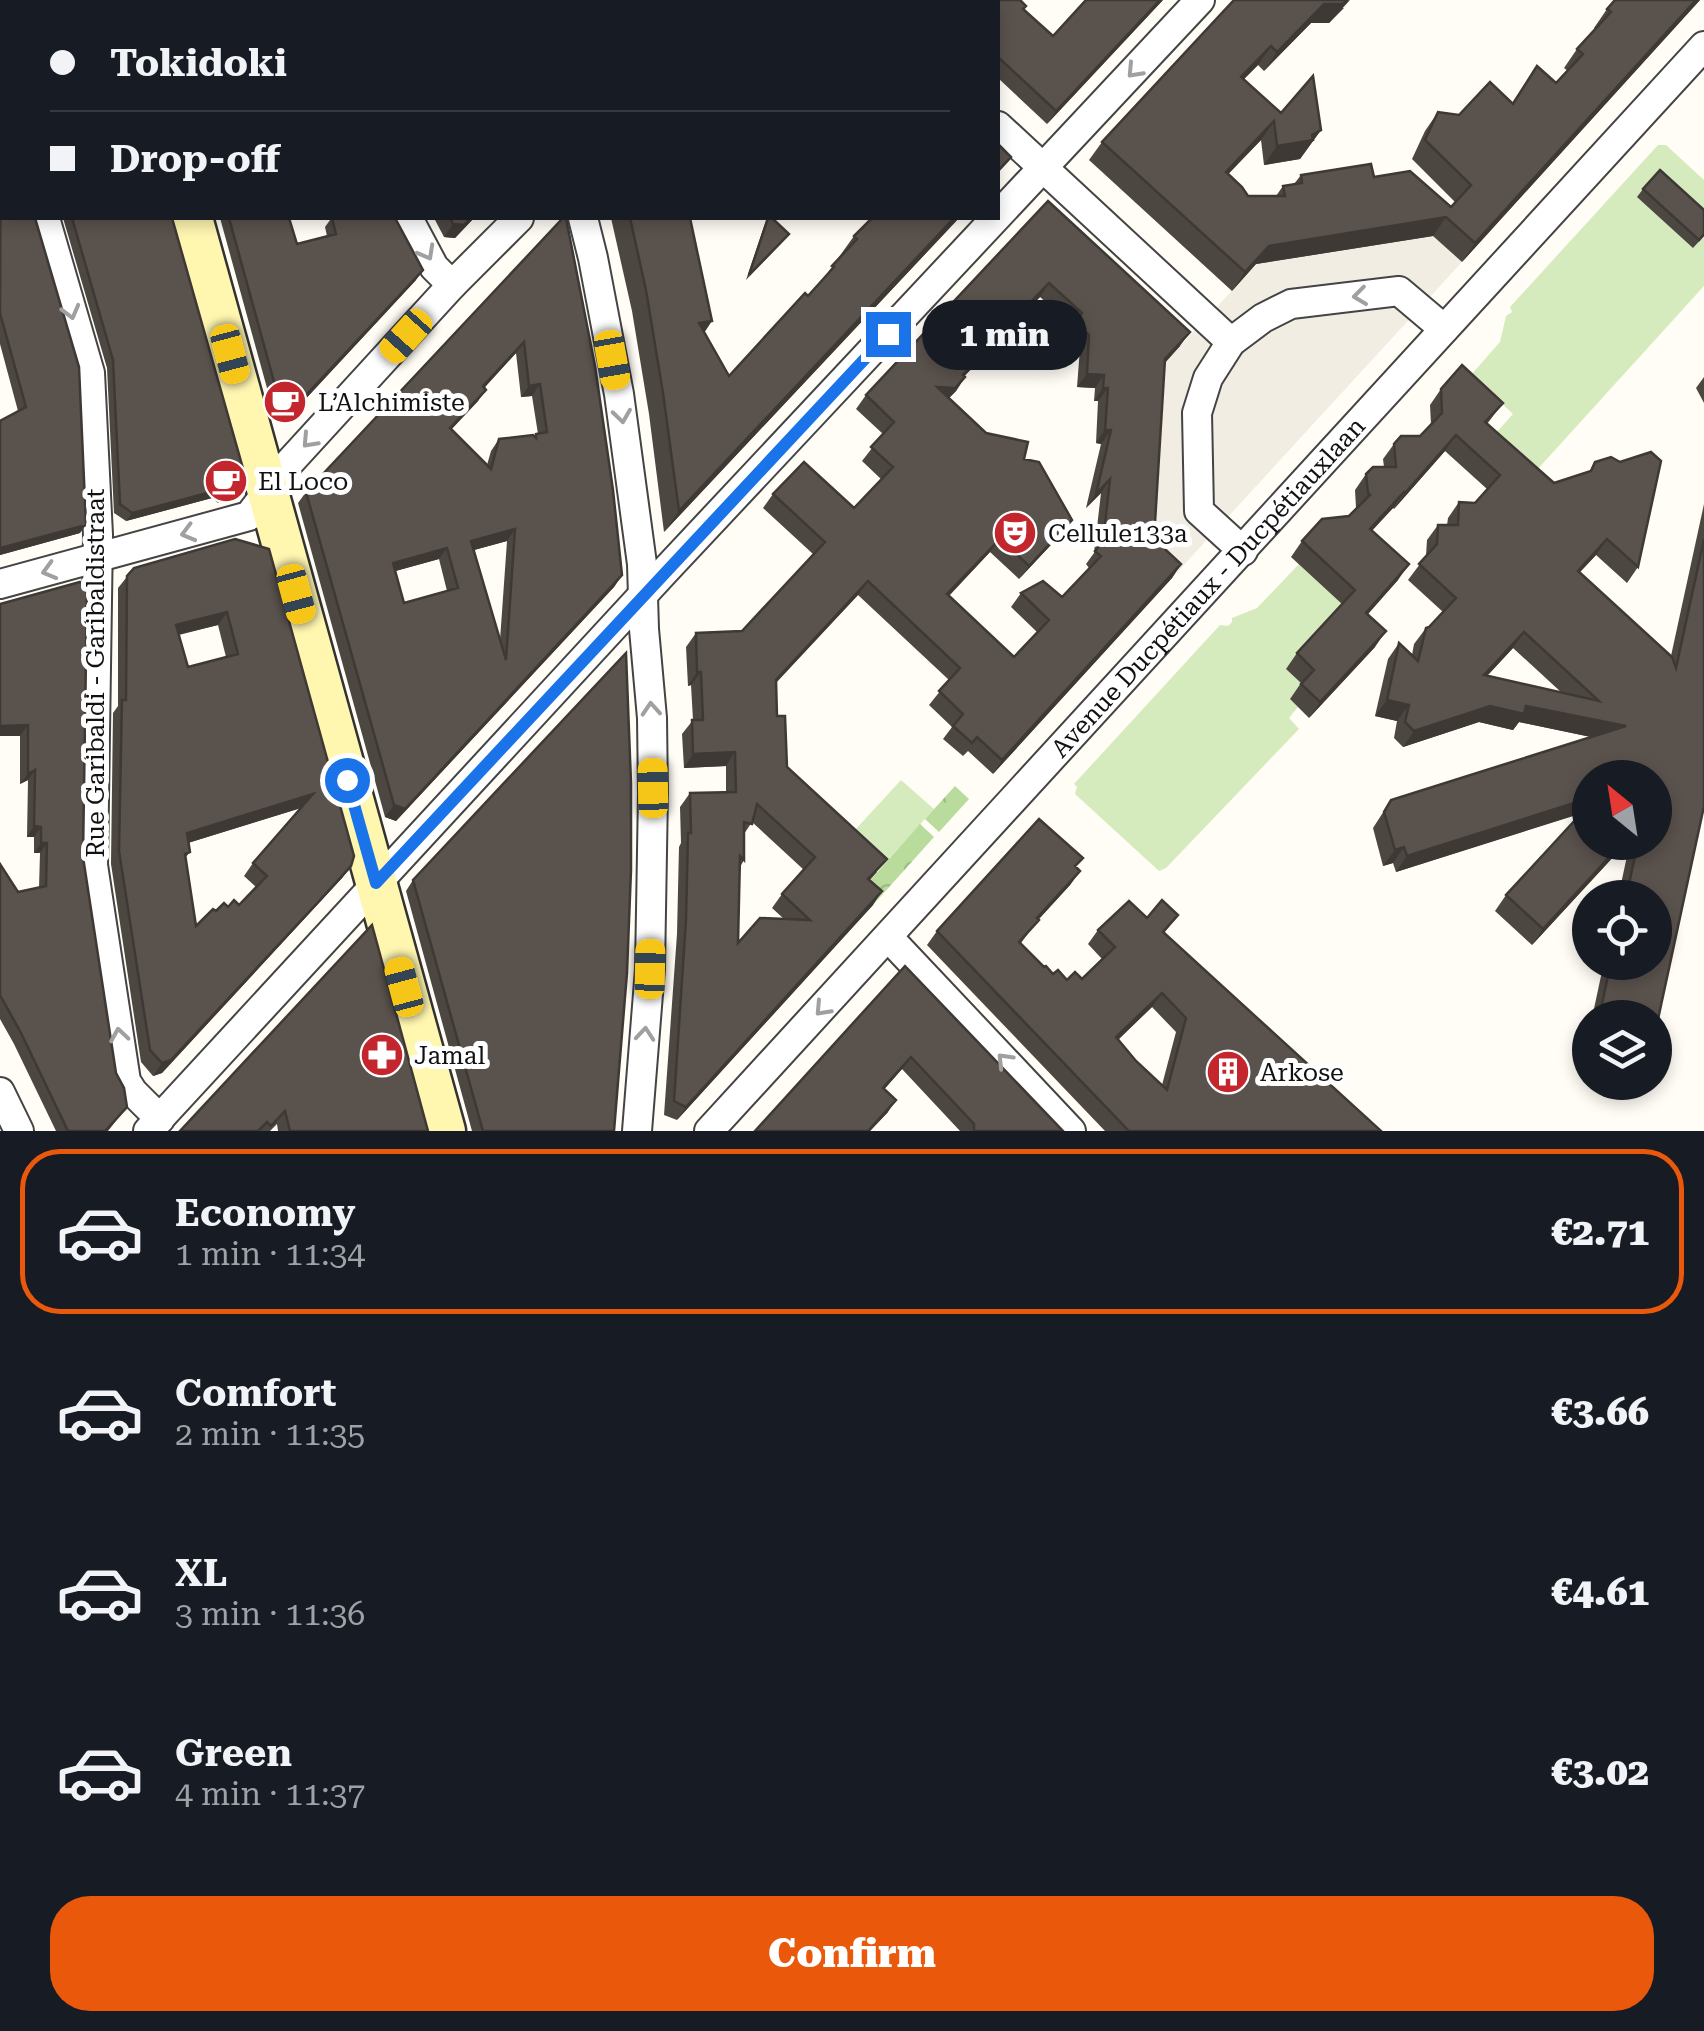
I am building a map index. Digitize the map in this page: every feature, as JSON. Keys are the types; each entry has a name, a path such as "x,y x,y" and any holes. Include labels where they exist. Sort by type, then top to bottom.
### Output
{"main road":[{"path":"193,220 445,1131"}],"street":[{"path":"1000,216 1200,0"},
{"name":"Avenue Ducpétiaux - Ducpétiauxlaan","path":"710,1131 1704,46"},
{"path":"1000,128 1231,342"},
{"name":"Rue Garibaldi - Garibaldistraat","path":"47,220 90,373 97,557 94,865 126,1081 154,1125"},
{"path":"409,220 434,267 452,285"},
{"path":"0,584 249,516 289,463 452,285 518,220"},
{"path":"584,220 618,394 642,564 652,718 650,969 637,1131"},
{"path":"154,1125 996,220"},
{"path":"1243,551 1199,511 1197,413 1208,378 1231,342 1263,318 1292,304 1399,291 1444,329"},
{"path":"889,938 1072,1131"},
{"path":"0,1092 19,1131"}],"green space":[{"path":"1658,145 1666,145 1704,180 1704,286 1535,472 1495,434 1513,414 1471,375 1500,342 1506,316 1512,312 1510,307"},
{"path":"1299,564 1345,605 1300,682 1300,689 1290,699 1298,707 1289,718 1299,729 1159,871 1075,794 1074,784 1220,625 1228,626 1232,618 1257,608"},
{"path":"901,780 934,809 877,872 844,842"},
{"path":"955,786 969,799 939,832 925,819"},
{"path":"920,824 934,837 873,905 859,893"}],"shaded area":[{"path":"1433,236 1462,262 1170,580 1145,553 1155,373 1257,264"}],"building":[{"path":"1000,0 1020,0 1026,6 1023,9 1053,36 1086,0 1160,0 1056,111 1000,59"},
{"path":"1234,0 1347,0 1343,4 1324,4 1277,52 1271,46 1241,77 1281,113 1313,76 1321,130 1312,135 1313,140 1277,146 1274,121 1226,172 1248,196 1285,196 1283,186 1302,183 1301,175 1371,164 1374,177 1410,171 1451,207 1471,185 1425,140 1438,112 1459,115 1490,82 1513,104 1537,66 1556,83 1583,54 1577,49 1611,12 1607,9 1615,0 1696,0 1475,243 1446,217 1269,246 1245,272 1102,142"},
{"path":"1000,146 1011,157 1000,169"},
{"path":"1660,170 1704,210 1704,234 1699,240 1643,189"},
{"path":"1048,201 1190,332 1165,359 1154,539 1181,564 1002,760 977,737 972,743 953,726 963,714 939,691 960,668 868,581 776,680 777,716 785,716 787,767 887,859 868,879 882,891 686,1107 674,1101 691,833 690,793 736,792 735,752 693,754 692,720 703,720 696,633 742,631 825,542 773,494 804,462 854,508 893,467 871,447 894,422 866,395","holes":["1049,283 1082,313 1078,324 1089,335 1087,374 1104,375 1103,388 1108,388 1105,430 1111,430 1096,494 1110,479 1103,542 1095,551 1101,556 1062,597 1043,581 1021,593 1049,620 1014,657 947,594 1000,539 1029,566 1072,520 1039,462 1024,459 1028,442 986,433 937,387 955,388 989,347 995,352 1011,335 1005,329","757,804 815,857 782,894 810,920 760,918 738,943 744,822 752,824"]},
{"path":"1,220 36,220 79,367 86,525 0,548 0,421 26,407 0,313"},
{"path":"73,220 173,220 244,472 224,494 218,490 132,513 120,504 113,360"},
{"path":"230,220 290,220 297,244 336,234 332,220 396,220 423,270 292,410 281,407"},
{"path":"451,220 469,220 464,225 453,224"},
{"path":"561,220 566,220 595,366 622,575 405,809 394,805 306,492","holes":["524,342 529,386 540,384 547,432 536,434 536,438 533,435 499,439 491,469 450,428","515,529 506,660 471,541","447,548 458,588 404,603 393,563"]},
{"path":"630,220 690,220 712,321 699,323 729,376 805,293 808,296 870,220 952,220 679,511 646,290"},
{"path":"767,220 774,220 789,234 749,275"},
{"path":"1462,365 1503,403 1485,422 1554,483 1591,471 1595,462 1611,457 1620,462 1651,452 1661,461 1638,567 1607,539 1578,571 1672,657 1676,668 1704,539 1704,806 1672,954 1672,880 1630,880 1634,860 1672,860 1672,760 1572,760 1572,804 1407,856 1404,847 1395,850 1384,812 1391,800 1626,726 1526,706 1524,714 1490,706 1414,731 1405,722 1409,705 1387,700 1399,643 1418,661 1426,628 1456,598 1419,564 1437,544 1438,525 1458,525 1459,502 1475,503 1500,475 1456,435 1370,529 1409,564 1366,613 1386,631 1320,702 1301,684 1314,670 1297,653 1355,590 1302,541 1322,519 1349,516 1370,495 1366,474 1373,467 1396,467 1394,444 1401,436 1420,436 1442,413 1441,389","holes":["1524,632 1599,701 1484,675"]},
{"path":"235,539 269,549 354,856 351,866 321,899 171,1060 162,1063 150,1050 119,851 127,576 134,568","holes":["227,612 238,654 188,667 176,625","313,794 253,863 267,876 239,905 234,900 228,907 224,903 196,926 185,854 190,852 187,833"]},
{"path":"80,582 87,588 83,857 116,1073 127,1107 105,1131 68,1131 0,995 0,864 18,892 46,886 47,843 41,843 41,827 34,826 35,770 28,774 28,725 0,726 0,604"},
{"path":"626,653 631,870 614,1131 483,1131 413,880"},
{"path":"1039,819 1083,858 1075,866 1080,871 1019,942 1044,967 1053,974 1058,970 1067,980 1075,972 1082,979 1115,947 1098,930 1129,901 1147,918 1162,900 1178,915 1163,932 1381,1131 1129,1131 937,931","holes":["1162,993 1186,1018 1167,1090 1116,1037"]},
{"path":"1572,824 1572,860 1606,860 1588,880 1572,880 1572,897 1543,929 1506,895"},
{"path":"372,925 428,1131 290,1131 285,1111 271,1126 267,1122 258,1131 180,1131"},
{"path":"905,966 1063,1131 974,1131 974,1124 911,1057 883,1088 896,1100 868,1131 755,1131"},
{"path":"1607,980 1666,980 1662,1000 1603,1000"}],"place":[{"name":"L’Alchimiste","path":"285,402"},
{"name":"El Loco","path":"226,481"},
{"name":"Cellule133a","path":"1015,533"},
{"name":"Jamal","path":"382,1055"},
{"name":"Arkose","path":"1228,1072"}],"route":[{"path":"347,780 376,883 888,334"}]}
